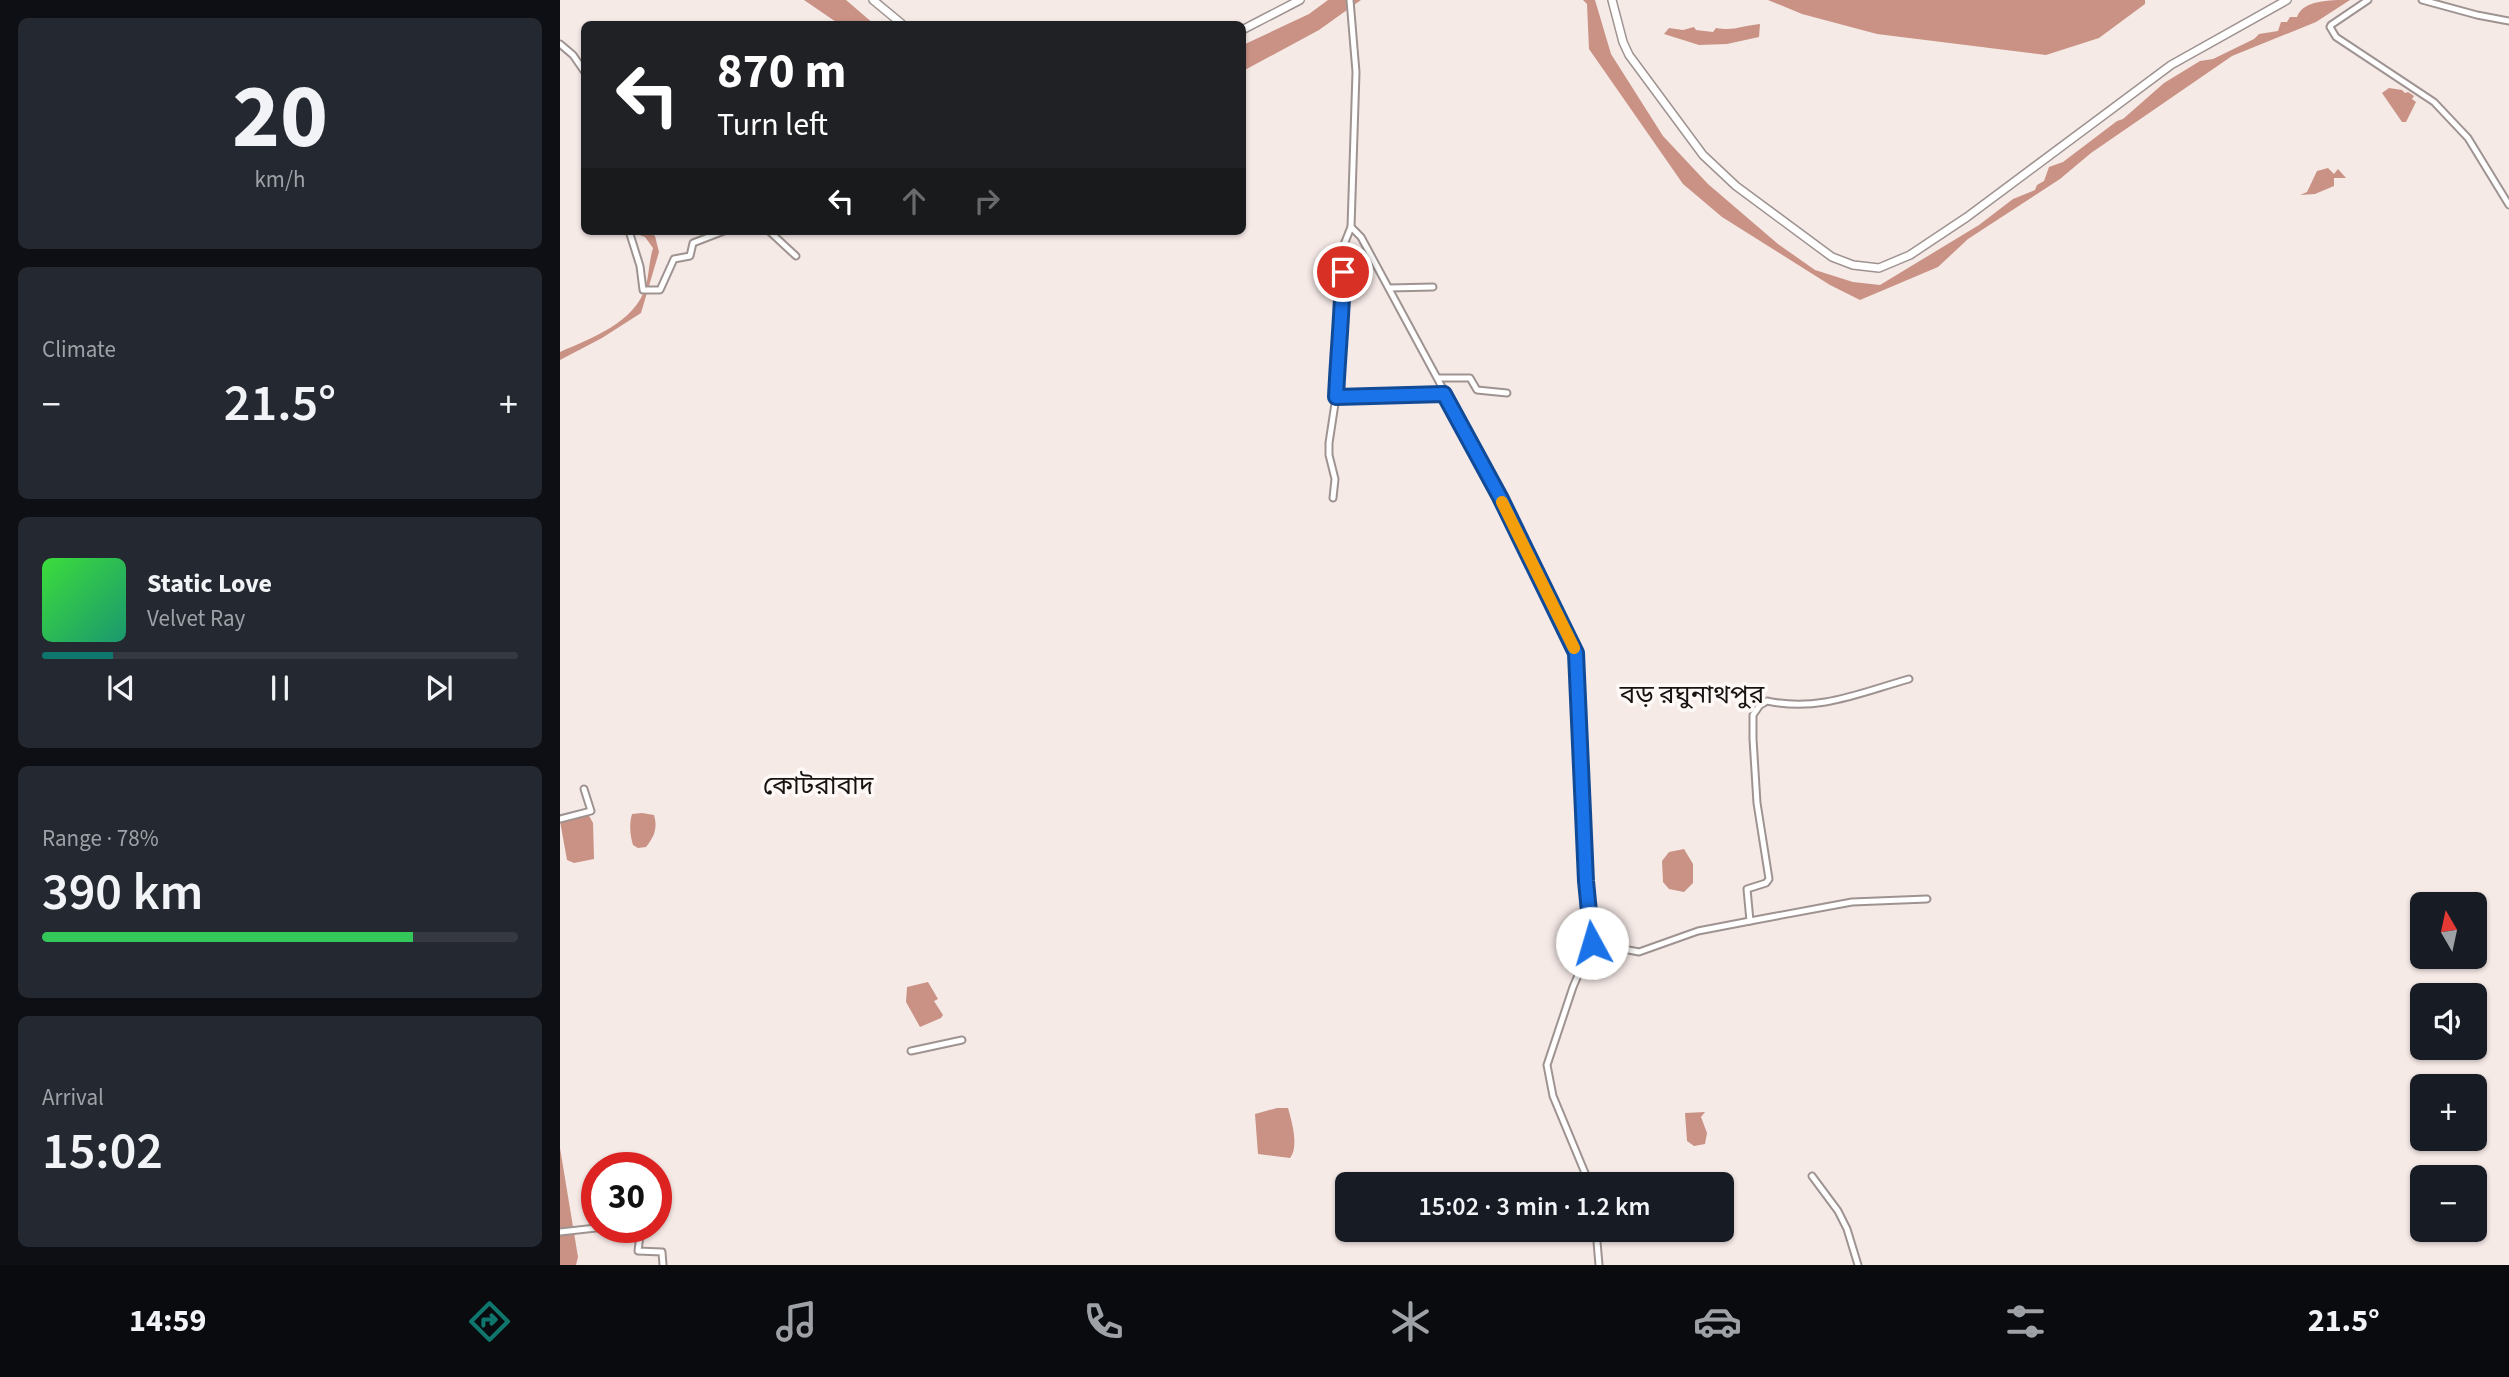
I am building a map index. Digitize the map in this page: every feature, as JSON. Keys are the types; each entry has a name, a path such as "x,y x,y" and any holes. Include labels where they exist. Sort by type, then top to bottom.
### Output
{"main road":[{"path":"873,0 898,21"},
{"path":"1246,28 1300,0"},
{"path":"1612,0 1629,55 1703,155 1736,186 1832,257 1853,265 1880,268 1910,255 1967,217 2171,65 2287,0"}],"street":[{"path":"1333,498 1335,479 1329,443 1342,324 1343,247 1351,227 1356,72 1350,0"},
{"path":"2368,0 2331,24 2336,37 2434,102 2468,138 2509,205"},
{"path":"2422,0 2509,21"},
{"path":"560,44 581,67"},
{"path":"1351,227 1361,237 1438,378 1576,653 1586,881 1592,943 1573,987 1547,1065 1553,1096 1585,1172"},
{"path":"630,235 640,266 643,290 654,291 660,290 664,285 674,260 690,256 693,243 714,235"},
{"path":"773,235 796,256"},
{"path":"1389,288 1433,287"},
{"path":"1438,378 1470,378 1477,390 1507,393"},
{"path":"1336,397 1444,394"},
{"path":"1750,921 1747,889 1766,883 1769,872 1757,803 1753,715 1760,705 1767,701 1791,706 1829,703 1909,679"},
{"path":"560,819 591,811 583,789"},
{"path":"1592,943 1639,952 1698,931 1852,902 1927,899"},
{"path":"911,1051 962,1040"},
{"path":"1812,1175 1839,1211 1858,1265"},
{"path":"560,1232 581,1230"},
{"path":"1597,1242 1599,1265"},
{"path":"639,1243 638,1251 662,1252 663,1265"}],"shaded area":[{"path":"804,0 846,0 870,21 835,21"},
{"path":"1328,0 1361,0 1319,30 1246,69 1246,44 1309,14"},
{"path":"1583,0 1595,0 1611,54 1663,136 1708,184 1778,244 1815,270 1853,282 1880,285 1979,225 2013,199 2035,190 2037,185 2044,181 2049,167 2063,162 2123,119 2164,83 2200,61 2213,59 2259,34 2278,31 2281,22 2297,17 2300,11 2311,4 2350,0 2316,22 2232,56 2091,153 2060,179 1968,239 1938,267 1860,300 1830,285 1722,217 1683,184 1589,49 1587,4"},
{"path":"1768,0 2145,0 2145,4 2099,38 2046,55 1877,34 1802,14"},
{"path":"1760,24 1759,37 1727,44 1699,45 1664,34 1669,28 1683,30 1694,27 1696,30 1713,32 1716,28 1733,29"},
{"path":"2389,88 2414,96 2412,99 2416,102 2406,122 2402,122 2382,93"},
{"path":"2328,168 2334,174 2338,169 2346,178 2334,178 2334,186 2315,194 2300,195 2307,192 2317,171"},
{"path":"640,235 655,236 659,252 641,313 560,360 560,352 610,328 632,310 640,299 646,286 653,248 645,237"},
{"path":"588,814 593,823 594,859 574,863 567,860 560,821"},
{"path":"632,814 654,815 655,828 646,847 638,848 633,845 630,822"},
{"path":"1684,849 1693,864 1693,883 1684,892 1669,889 1663,882 1662,861 1669,852"},
{"path":"928,982 938,999 934,1001 943,1015 920,1027 906,1002 907,987"},
{"path":"1288,1108 1290,1114 1294,1148 1290,1158 1258,1154 1255,1114"},
{"path":"1705,1112 1701,1117 1707,1133 1705,1144 1694,1146 1687,1141 1685,1113"},
{"path":"560,1148 578,1257 576,1265 560,1265"}],"slow traffic":[{"path":"1502,502 1574,648"}],"district":[{"name":"বড় রঘুনাথপুর","path":"1692,694"},
{"name":"কোটরাবাদ","path":"818,785"}],"route":[{"path":"1343,272 1336,397 1444,394 1500,497 1576,653 1586,881 1592,943"}]}
